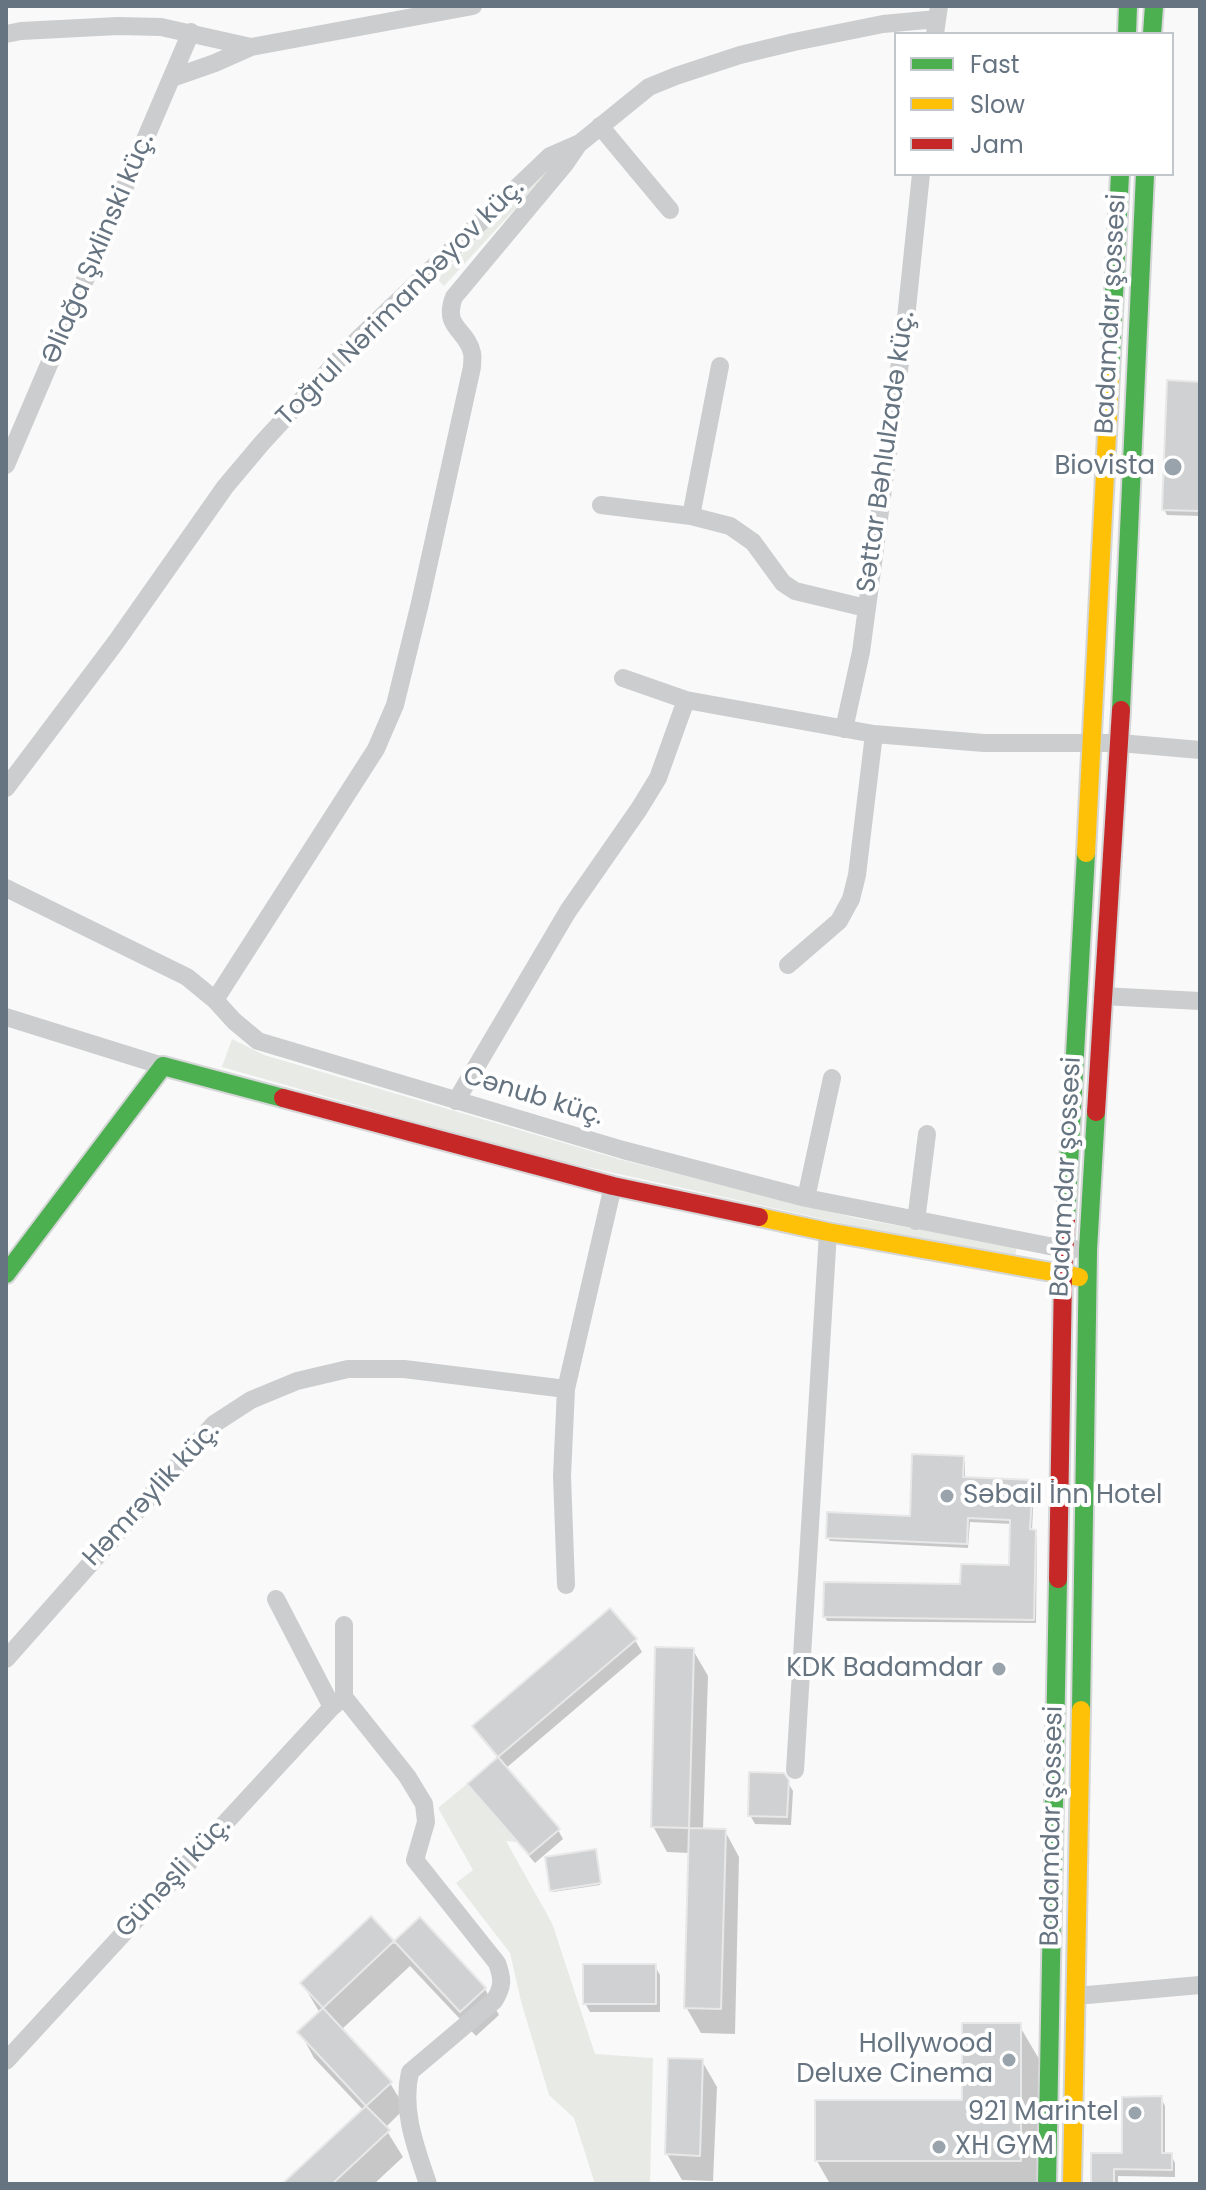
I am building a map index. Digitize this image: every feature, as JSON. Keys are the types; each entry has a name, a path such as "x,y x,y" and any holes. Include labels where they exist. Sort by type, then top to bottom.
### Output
{"main road":[{"path":"1127,32 1128,6"},
{"path":"1152,32 1154,6"},
{"name":"Badamdar şossesi","path":"1047,2180 1063,1275 1120,176"},
{"name":"Badamdar şossesi","path":"1072,2180 1087,1277 1120,743 1145,176"},
{"path":"6,1274 163,1066 613,1186 828,1232 1087,1277"},
{"path":"1047,2180 1072,2180"}],"street":[{"path":"172,78 251,47 473,6"},
{"name":"Toğrul Nərimanbəyov küç.","path":"6,788 116,642 225,487 262,443 354,343 550,156 580,143 649,87 676,76 740,55 794,42 883,24 937,20"},
{"path":"6,34 118,26 161,27 251,47"},
{"name":"Əliağa Şıxlinski küç.","path":"6,465 191,32"},
{"path":"600,126 670,210"},
{"path":"215,1000 376,749 395,705 472,367 472,353 450,315 454,297 580,143"},
{"name":"Səttar Bəhlulzadə küç.","path":"844,729 861,652 906,318 921,176"},
{"path":"691,516 720,366"},
{"path":"601,505 691,516 730,526 753,542 783,583 795,591 866,608"},
{"path":"623,678 686,700 874,734 984,743 1092,741 1200,750"},
{"path":"456,1101 568,911 658,778 686,700"},
{"path":"788,965 839,921 851,899 857,875 874,734"},
{"name":"Cənub küç.","path":"6,888 187,977 258,1041 623,1150 806,1198 916,1221 1088,1250"},
{"path":"1102,996 1200,1001"},
{"path":"6,1017 163,1066"},
{"path":"806,1198 832,1078"},
{"path":"916,1221 927,1134"},
{"path":"566,1585 562,1476 566,1389 613,1186"},
{"path":"795,1770 828,1232"},
{"name":"Həmrəylik küç.","path":"6,1659 214,1424 251,1400 297,1381 348,1369 404,1369 566,1389"},
{"path":"276,1599 338,1702 407,1776 424,1804 426,1822 415,1860 497,1963 502,1978 502,1989 494,2001 410,2072 406,2103 414,2142 428,2184"},
{"path":"338,1702 344,1625"},
{"name":"Günəşli küç.","path":"6,2061 338,1702"},
{"path":"1076,1996 1200,1985"}],"shaded area":[{"path":"556,159 559,161 444,286 437,279"},
{"path":"232,1039 264,1055 622,1160 856,1218 1017,1247 1015,1256 864,1228 533,1155 222,1067"},
{"path":"467,1784 517,1842 506,1841 552,1923 595,2054 653,2058 650,2184 595,2184 574,2118 549,2095 510,1953 456,1883 473,1870 438,1808"}],"building":[{"path":"1167,380 1200,382 1200,511 1162,510"},
{"path":"912,1454 964,1456 963,1477 1033,1480 1030,1529 1036,1530 1034,1620 823,1617 824,1582 960,1584 961,1564 1009,1565 1010,1520 968,1518 967,1544 826,1538 827,1512 910,1516"},
{"path":"610,1608 637,1639 498,1757 472,1726"},
{"path":"655,1647 694,1648 689,1828 651,1827"},
{"path":"498,1757 560,1829 529,1855 467,1784"},
{"path":"749,1772 784,1773 789,1780 787,1817 748,1816"},
{"path":"689,1828 726,1829 721,2009 684,2008"},
{"path":"596,1849 601,1883 550,1891 545,1857"},
{"path":"371,1916 394,1941 323,2008 300,1983"},
{"path":"420,1917 486,1988 460,2012 394,1941"},
{"path":"583,1964 656,1964 656,2004 583,2004"},
{"path":"323,2008 392,2082 366,2106 297,2032"},
{"path":"962,2023 1021,2023 1021,2161 815,2161 815,2100 962,2100"},
{"path":"668,2058 703,2059 700,2156 665,2154"},
{"path":"1162,2096 1162,2153 1172,2153 1172,2170 1114,2169 1114,2184 1091,2184 1091,2153 1122,2153 1122,2097"},
{"path":"366,2106 390,2130 332,2184 282,2184"}],"traffic: fast":[{"path":"1127,32 1128,6"},
{"path":"1152,32 1154,6"},
{"path":"1110,374 1120,176"},
{"path":"1121,710 1145,176"},
{"path":"1066,1219 1086,853"},
{"path":"6,1274 163,1066 283,1098"},
{"path":"1081,1710 1088,1250 1096,1112"},
{"path":"1047,2184 1058,1579"}],"traffic: slow":[{"path":"1086,853 1110,374"},
{"path":"759,1217 1079,1277"},
{"path":"1072,2184 1081,1710"}],"traffic: jam":[{"path":"1096,1112 1121,710"},
{"path":"283,1098 613,1186 759,1217"},
{"path":"1058,1579 1066,1219"}],"place":[{"name":"Biovista","path":"1173,467"},
{"name":"Səbail İnn Hotel","path":"947,1496"},
{"name":"KDK Badamdar","path":"999,1669"},
{"name":"Hollywood Deluxe Cinema","path":"1009,2060"},
{"name":"921 Marintel","path":"1135,2113"},
{"name":"XH GYM","path":"939,2147"}]}
